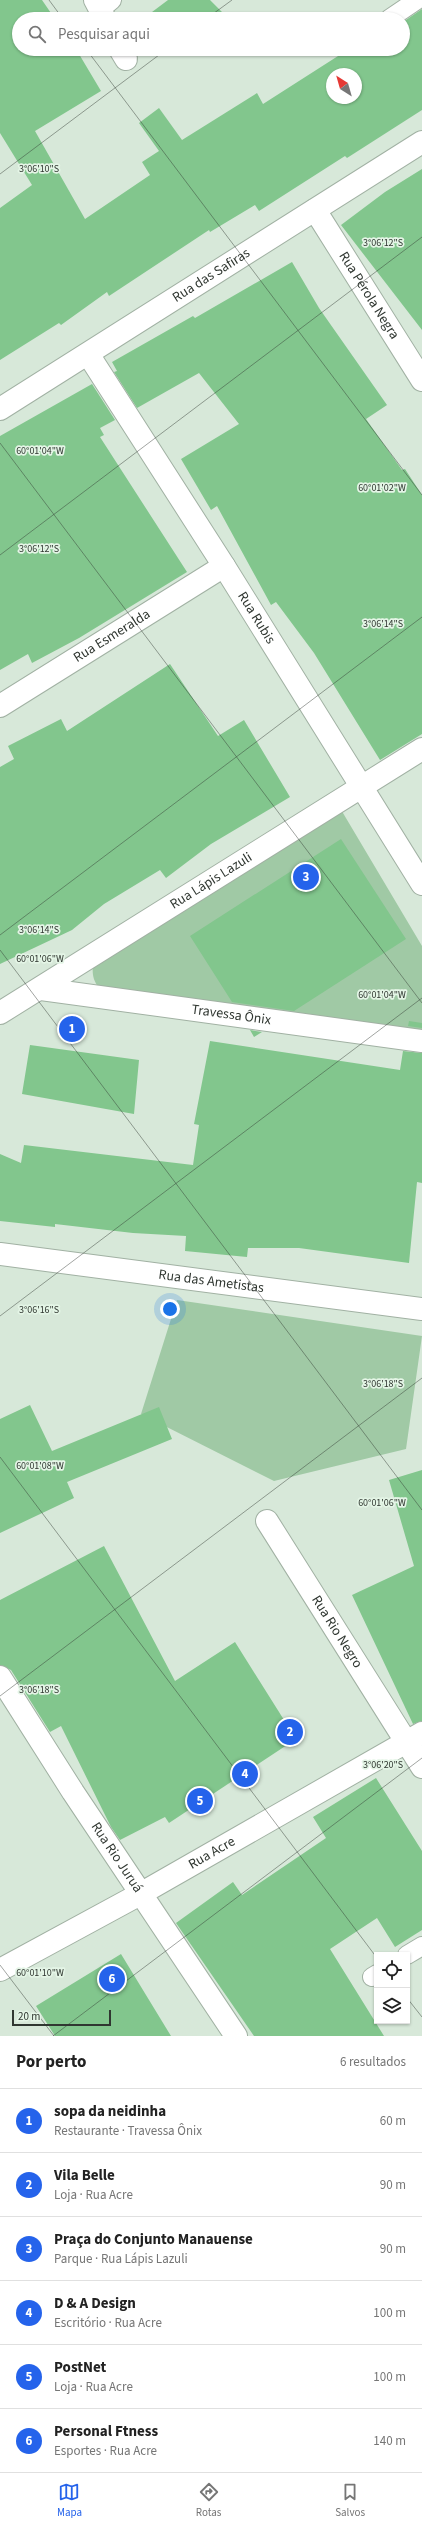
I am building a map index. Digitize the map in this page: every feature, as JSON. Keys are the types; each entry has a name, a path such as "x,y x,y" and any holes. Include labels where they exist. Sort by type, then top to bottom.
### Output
{"street":[{"name":"Rua das Safiras","path":"0,409 422,142"},
{"name":"Rua Pérola Negra","path":"315,210 422,380"},
{"name":"Rua Rubis","path":"88,354 224,566 360,788 422,884"},
{"name":"Rua Esmeralda","path":"0,706 224,566"},
{"name":"Rua Lápis Lazuli","path":"0,1013 41,989 422,749"},
{"name":"Travessa Ônix","path":"41,989 422,1041"},
{"name":"Rua das Ametistas","path":"0,1254 422,1309"},
{"name":"Rua Rio Negro","path":"267,1521 414,1738 422,1767"},
{"name":"Rua Rio Juruá","path":"0,1677 73,1792 142,1893 236,2036"},
{"name":"Rua Acre","path":"0,1970 142,1893 414,1738"}],"lane":[{"path":"400,12 418,0"},
{"path":"410,1953 422,1946"}],"green space":[{"path":"340,808 422,946 422,1034 99,988 93,977 93,964"},
{"path":"177,1300 422,1336 406,1449 274,1481 141,1414"}],"building":[{"path":"0,0 42,0 50,12 12,12 12,56 80,56 101,91 35,131 85,219 150,175 142,162 159,151 139,123 159,108 182,140 257,93 263,104 338,56 410,56 410,17 422,9 422,110 347,158 345,156 259,211 255,205 210,232 209,230 109,296 107,292 61,325 59,323 0,360 0,208 32,185 0,133"},
{"path":"168,0 210,0 222,12 152,12"},
{"path":"422,169 422,330 341,225 385,192"},
{"path":"292,262 319,308 387,405 366,419 402,470 405,469 422,495 422,734 380,760 314,653 276,602 271,605 217,506 211,510 181,459 239,424 199,373 137,408 114,372 117,371 112,362 193,316 195,318"},
{"path":"92,384 115,420 100,428 104,435 100,437 187,572 79,638 32,663 28,654 0,670 0,436"},
{"path":"170,664 218,736 244,720 290,797 211,844 166,878 160,870 104,904 72,930 0,964 0,767 14,759 8,746 61,719 67,731"},
{"path":"341,839 406,939 294,1011 232,1002 190,936"},
{"path":"409,1021 422,1023 422,1028 408,1026"},
{"path":"250,1030 262,1032 254,1037"},
{"path":"210,1041 400,1070 403,1051 422,1053 422,1183 417,1182 409,1263 299,1248 248,1248 247,1257 185,1251 186,1236 133,1233 55,1224 55,1227 0,1221 0,1154 21,1163 24,1145 193,1165 199,1125 194,1124"},
{"path":"30,1045 139,1060 134,1114 22,1094"},
{"path":"30,1405 52,1451 159,1407 172,1439 67,1482 74,1498 0,1533 0,1419"},
{"path":"422,1470 422,1721 413,1724 352,1595 414,1566 389,1480"},
{"path":"104,1546 175,1681 235,1642 296,1739 169,1823 165,1817 120,1840 111,1827 61,1726 50,1732 11,1670 0,1665 0,1600"},
{"path":"376,1778 422,1851 422,1930 395,1947 377,1918 330,1949 374,2020 374,2024 377,2024 384,2036 254,2036 176,1923 233,1882 242,1895 326,1838 313,1817"},
{"path":"121,1954 171,2036 55,2036 36,2006"}],"place":[{"name":"Praça do Conjunto Manauense","path":"306,877"},
{"name":"sopa da neidinha","path":"72,1029"},
{"name":"Vila Belle","path":"290,1732"},
{"name":"D & A Design","path":"245,1774"},
{"name":"PostNet","path":"200,1801"},
{"name":"Personal Ftness","path":"112,1979"}]}
